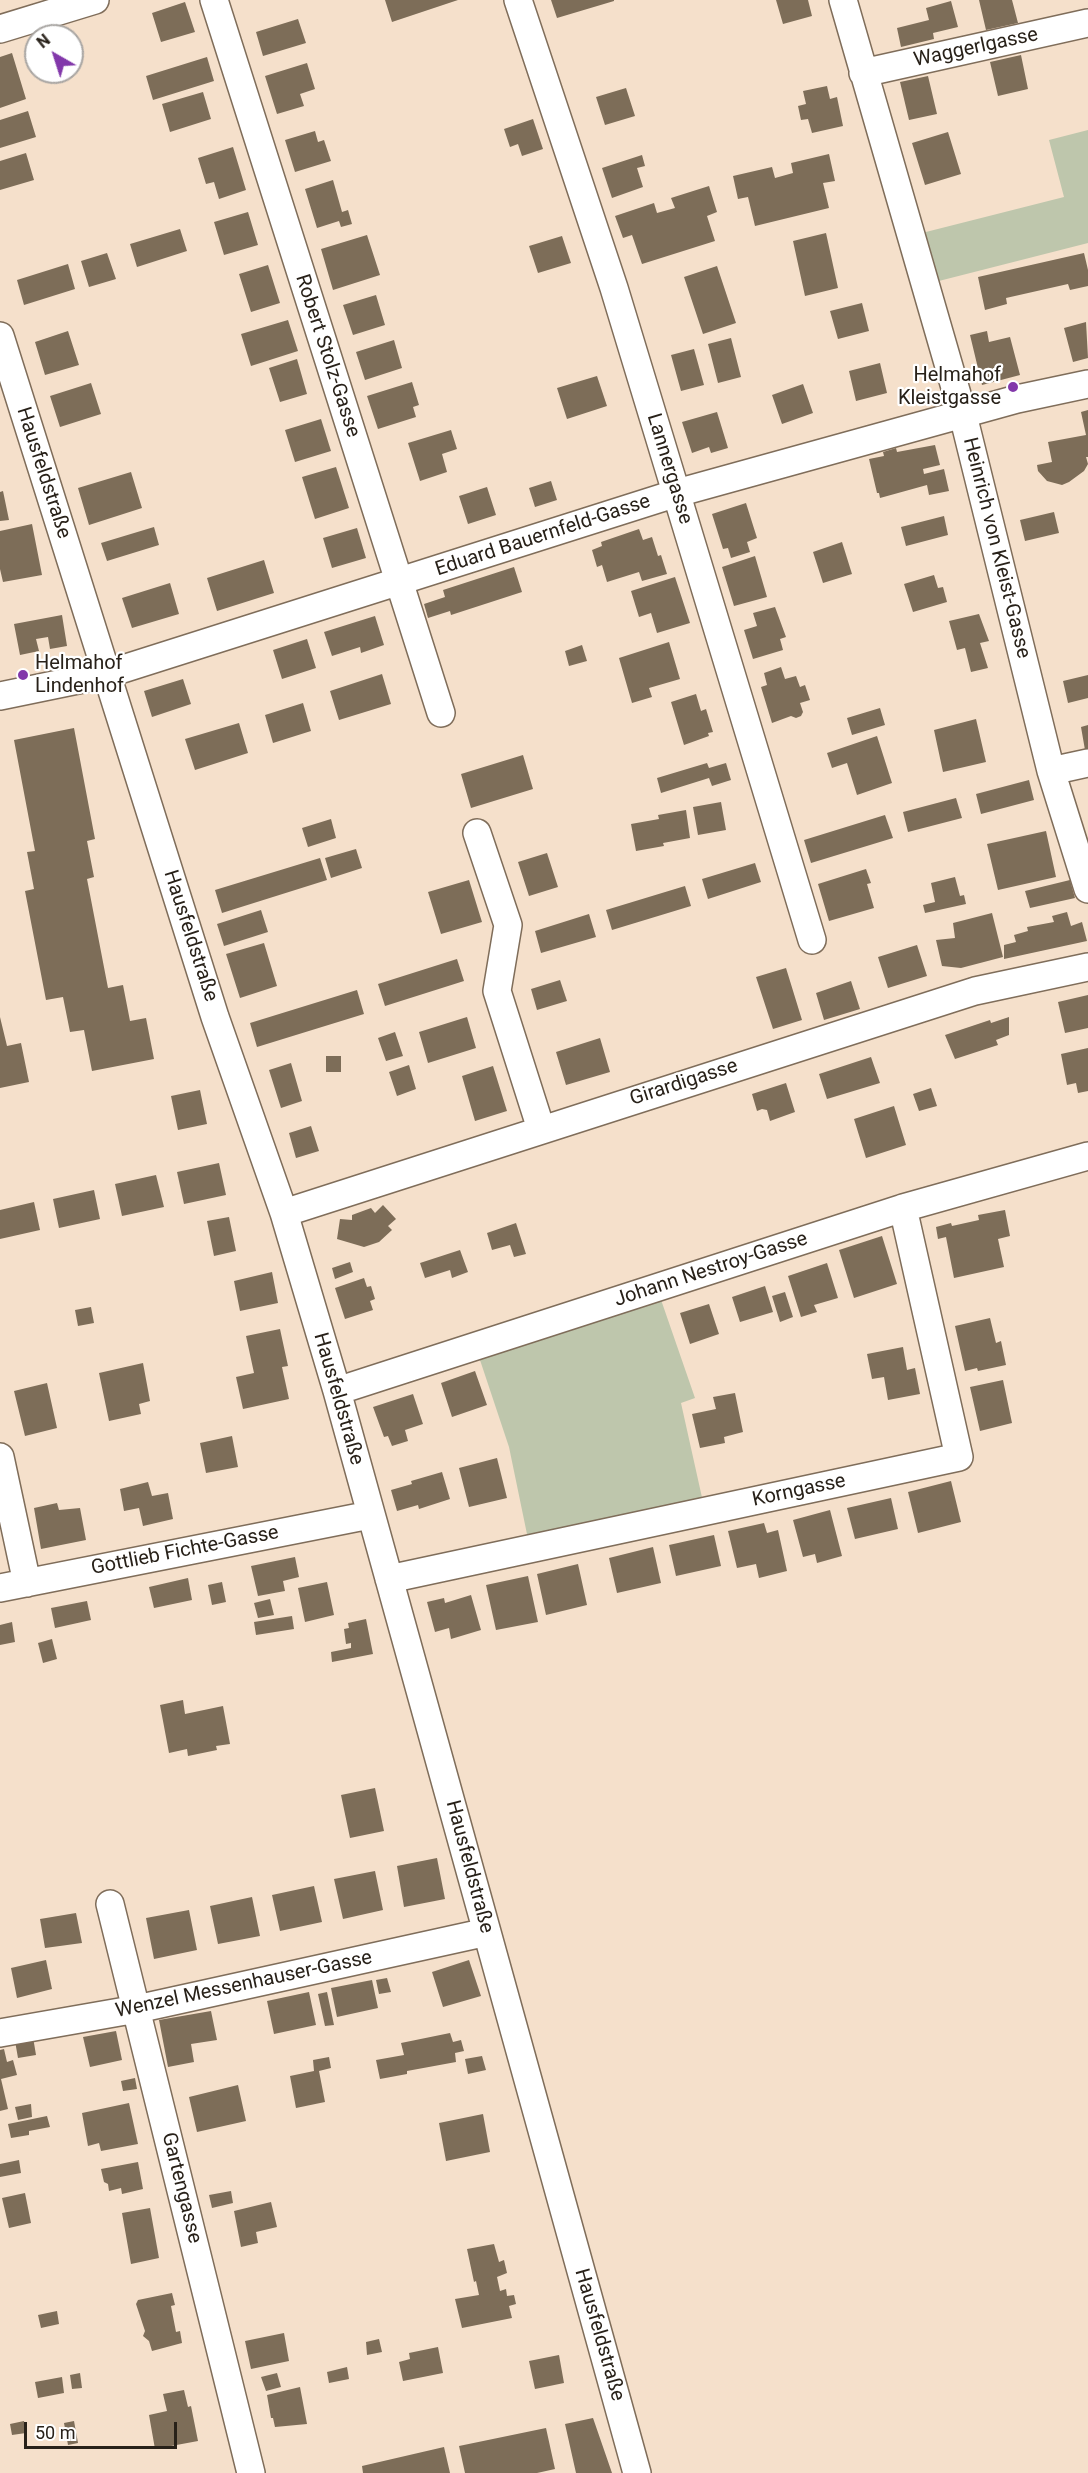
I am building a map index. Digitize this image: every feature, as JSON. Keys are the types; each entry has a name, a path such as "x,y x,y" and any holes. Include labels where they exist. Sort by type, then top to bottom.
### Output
{"street":[{"path":"0,29 95,0"},
{"name":"Robert Stolz-Gasse","path":"214,0 441,713"},
{"name":"Lannergasse","path":"518,0 614,288 812,940"},
{"name":"Heinrich von Kleist-Gasse","path":"843,0 963,415 1051,771 1088,889"},
{"name":"Waggerlgasse","path":"864,73 1088,23"},
{"name":"Hausfeldstraße","path":"0,336 215,1017 284,1213 337,1391 637,2473"},
{"name":"Eduard Bauernfeld-Gasse","path":"0,696 107,674 677,493 1017,399 1088,384"},
{"path":"1051,771 1088,763"},
{"path":"477,833 508,925 497,991 541,1129"},
{"name":"Girardigasse","path":"284,1213 975,991 1088,967"},
{"name":"Johann Nestroy-Gasse","path":"337,1391 903,1208 1088,1156"},
{"name":"Korngasse","path":"389,1579 959,1457 903,1208"},
{"path":"0,1456 27,1583"},
{"name":"Gottlieb Fichte-Gasse","path":"0,1588 370,1515"},
{"name":"Gartengasse","path":"110,1904 251,2473"},
{"name":"Wenzel Messenhauser-Gasse","path":"0,2033 137,2009 487,1932"}],"green space":[{"path":"1088,130 1088,243 931,283 918,234 1064,197 1049,140"},
{"path":"659,1294 695,1398 681,1403 703,1502 528,1539 509,1447 478,1354"}],"building":[{"path":"385,0 458,0 392,22"},
{"path":"551,0 614,0 614,1 557,18"},
{"path":"776,0 808,0 812,16 783,24"},
{"path":"979,0 1012,0 1018,23 986,30"},
{"path":"951,1 958,27 933,33 934,39 901,47 897,28 929,20 926,8"},
{"path":"185,2 195,32 161,42 152,13"},
{"path":"298,19 306,43 263,56 256,32"},
{"path":"12,53 26,99 0,108 0,57"},
{"path":"1021,55 1028,89 998,96 990,62"},
{"path":"207,57 214,81 153,100 146,76"},
{"path":"307,63 315,89 300,94 304,106 277,114 265,76"},
{"path":"928,76 937,114 909,120 900,82"},
{"path":"827,86 830,99 837,97 843,126 812,133 808,119 801,120 798,106 806,104 803,91"},
{"path":"626,88 635,116 605,125 596,97"},
{"path":"203,92 211,119 170,132 162,104"},
{"path":"28,111 36,137 0,148 0,120"},
{"path":"533,119 543,149 522,156 518,144 510,147 504,129"},
{"path":"315,131 318,142 324,140 331,161 295,172 285,140"},
{"path":"948,132 961,174 925,185 912,143"},
{"path":"233,147 246,190 219,199 214,182 206,184 198,158"},
{"path":"26,153 34,180 0,190 0,161"},
{"path":"829,154 835,181 823,183 829,208 755,226 748,197 738,199 733,176 772,167 775,178 793,173 791,163"},
{"path":"642,155 645,166 637,168 643,187 612,198 602,168"},
{"path":"333,180 342,212 348,210 352,224 341,227 339,221 317,228 305,189"},
{"path":"709,186 717,212 707,216 715,241 642,264 632,235 623,238 615,216 654,203 657,213 675,208 671,198"},
{"path":"248,212 258,245 224,255 214,222"},
{"path":"180,229 187,251 137,267 130,244"},
{"path":"826,233 838,288 805,296 793,241"},
{"path":"367,235 380,275 333,290 321,249"},
{"path":"562,236 571,263 538,273 529,246"},
{"path":"107,253 116,279 89,287 81,261"},
{"path":"1084,253 1088,270 1088,286 1070,290 1068,284 1006,298 1007,304 985,310 978,277"},
{"path":"68,264 75,289 24,305 17,280"},
{"path":"268,265 280,303 251,312 239,274"},
{"path":"717,266 736,323 703,334 684,277"},
{"path":"376,295 385,325 353,335 343,305"},
{"path":"862,303 869,331 838,339 830,311"},
{"path":"288,320 298,351 251,366 241,334"},
{"path":"1086,322 1088,358 1073,362 1064,328"},
{"path":"68,331 79,365 45,375 35,342"},
{"path":"987,331 989,342 1010,337 1020,375 982,385 970,335"},
{"path":"731,338 741,377 718,383 708,344"},
{"path":"394,340 402,368 365,380 356,352"},
{"path":"694,349 704,385 681,391 671,355"},
{"path":"297,359 307,394 280,402 269,368"},
{"path":"880,363 887,393 856,401 849,371"},
{"path":"597,376 607,406 567,419 557,388"},
{"path":"412,382 419,405 413,407 416,417 378,429 367,396"},
{"path":"91,383 101,414 60,427 50,396"},
{"path":"803,384 813,413 782,424 772,395"},
{"path":"1088,410 1088,457 1086,457 1088,464 1084,471 1062,485 1047,481 1038,471 1037,465 1052,462 1048,442 1086,435 1081,412"},
{"path":"717,412 728,448 711,453 709,447 692,453 682,422"},
{"path":"321,419 331,451 295,462 285,430"},
{"path":"451,430 457,449 442,454 447,472 420,481 408,443"},
{"path":"935,445 940,465 923,469 924,474 944,469 949,491 929,495 927,485 880,498 869,459 884,456 883,452 896,448 897,452"},
{"path":"336,467 349,508 315,519 302,477"},
{"path":"131,472 142,508 89,525 78,488"},
{"path":"551,481 557,500 535,507 529,488"},
{"path":"487,487 496,515 468,524 459,496"},
{"path":"3,491 9,520 0,521 0,492"},
{"path":"746,503 757,538 747,542 750,552 731,558 728,548 723,549 712,514"},
{"path":"1054,512 1059,533 1025,541 1020,520"},
{"path":"944,516 948,535 906,546 901,527"},
{"path":"32,524 42,575 3,582 0,569 0,531"},
{"path":"154,527 159,545 107,561 101,543"},
{"path":"357,528 366,558 332,568 323,538"},
{"path":"639,529 643,540 652,537 667,574 642,581 639,572 607,582 602,565 597,567 592,550 602,546 601,542"},
{"path":"842,542 852,574 823,583 813,552"},
{"path":"755,556 767,597 734,606 722,567"},
{"path":"264,560 274,593 217,611 207,578"},
{"path":"514,567 522,592 451,615 450,611 428,618 424,604 445,597 443,590"},
{"path":"934,575 938,588 943,587 947,602 913,612 904,584"},
{"path":"675,577 690,623 657,633 651,613 639,617 631,591"},
{"path":"170,583 179,614 132,628 122,598"},
{"path":"775,607 786,637 780,639 783,650 753,659 744,630 757,626 753,613"},
{"path":"979,614 989,641 980,643 988,668 971,672 965,648 957,650 949,621"},
{"path":"62,615 67,646 50,649 48,637 36,639 39,651 20,655 14,624"},
{"path":"375,616 384,645 361,653 360,647 332,656 324,632"},
{"path":"307,639 316,668 282,679 273,650"},
{"path":"669,642 680,679 649,688 652,697 632,703 619,658"},
{"path":"582,645 587,661 569,666 565,651"},
{"path":"781,667 785,679 796,676 800,687 805,685 810,700 800,703 803,712 801,716 796,718 791,716 772,723 761,687 767,685 764,673"},
{"path":"382,674 391,704 339,720 330,691"},
{"path":"1088,675 1088,698 1068,703 1063,681"},
{"path":"183,679 191,704 152,717 144,691"},
{"path":"696,694 701,711 706,709 713,732 708,733 709,736 684,745 671,702"},
{"path":"303,703 311,731 273,743 265,715"},
{"path":"880,708 885,725 852,735 847,718"},
{"path":"976,719 986,762 943,772 934,730"},
{"path":"239,723 248,753 195,770 185,739"},
{"path":"1088,725 1088,749 1085,750 1081,727"},
{"path":"74,728 95,839 87,841 94,877 87,879 108,988 123,985 130,1021 146,1018 154,1059 92,1071 84,1030 70,1032 63,997 46,1000 25,891 34,889 27,852 35,851 14,740"},
{"path":"877,736 892,783 857,795 847,763 832,768 827,753"},
{"path":"523,755 533,789 471,808 461,774"},
{"path":"707,763 709,768 726,763 731,780 712,786 709,778 661,793 657,778"},
{"path":"1029,780 1034,800 981,814 976,794"},
{"path":"956,798 962,818 908,832 903,812"},
{"path":"721,802 726,830 698,835 693,807"},
{"path":"686,810 690,838 636,851 631,824 659,819 658,815"},
{"path":"885,815 893,838 811,863 804,840"},
{"path":"331,819 336,838 308,847 302,828"},
{"path":"1046,831 1056,877 998,890 987,844"},
{"path":"356,849 362,868 331,878 325,858"},
{"path":"547,853 558,887 529,896 518,862"},
{"path":"320,858 327,880 222,913 215,890"},
{"path":"755,863 761,882 708,899 702,879"},
{"path":"866,869 871,883 867,884 874,908 829,921 818,884"},
{"path":"955,877 960,896 964,895 966,904 925,913 923,905 935,902 931,883"},
{"path":"469,880 482,922 441,934 428,892"},
{"path":"1070,880 1075,898 1030,908 1025,891"},
{"path":"685,886 691,906 612,930 606,910"},
{"path":"261,910 268,932 224,946 217,924"},
{"path":"1067,912 1071,926 1082,922 1087,941 1004,959 1004,945 1016,942 1014,935 1028,931 1027,927 1054,922 1052,916"},
{"path":"992,913 1003,957 961,968 942,966 936,940 955,938 953,923"},
{"path":"589,914 596,937 541,953 535,931"},
{"path":"264,943 277,986 240,998 226,954"},
{"path":"917,945 927,976 888,988 878,957"},
{"path":"457,959 464,981 385,1006 378,984"},
{"path":"786,968 802,1020 773,1029 756,977"},
{"path":"560,980 567,1001 537,1010 531,989"},
{"path":"851,981 860,1009 824,1020 816,993"},
{"path":"357,990 364,1014 257,1047 250,1023"},
{"path":"1088,995 1088,1028 1065,1033 1058,1002"},
{"path":"0,1017 7,1046 21,1043 29,1082 0,1088"},
{"path":"467,1017 476,1048 428,1063 419,1032"},
{"path":"1009,1017 1009,1035 996,1040 998,1045 955,1059 945,1035 990,1020 991,1023"},
{"path":"395,1032 403,1056 386,1061 378,1038"},
{"path":"600,1038 610,1072 566,1085 556,1052"},
{"path":"1088,1048 1088,1091 1078,1093 1076,1083 1067,1085 1061,1054"},
{"path":"326,1056 341,1056 341,1072 326,1072"},
{"path":"871,1057 880,1083 827,1099 819,1074"},
{"path":"291,1063 302,1101 281,1108 269,1070"},
{"path":"409,1065 416,1089 397,1096 389,1072"},
{"path":"493,1066 507,1111 475,1121 462,1076"},
{"path":"786,1083 795,1112 770,1121 767,1110 757,1111 752,1094"},
{"path":"931,1088 937,1106 919,1111 913,1094"},
{"path":"200,1090 207,1124 178,1130 171,1096"},
{"path":"894,1106 906,1145 866,1158 854,1119"},
{"path":"311,1126 319,1151 296,1158 289,1133"},
{"path":"219,1163 226,1195 184,1204 177,1172"},
{"path":"156,1175 164,1207 122,1216 115,1184"},
{"path":"94,1190 100,1219 59,1228 53,1199"},
{"path":"34,1202 40,1230 0,1239 0,1210"},
{"path":"383,1205 396,1219 388,1226 392,1230 379,1242 364,1247 337,1239 340,1219 352,1220 352,1215 371,1208 375,1213"},
{"path":"1005,1210 1010,1236 998,1239 1004,1267 954,1278 946,1237 938,1239 936,1227 979,1220 978,1215"},
{"path":"229,1217 236,1251 214,1256 207,1221"},
{"path":"516,1223 526,1254 514,1257 510,1245 492,1250 487,1233"},
{"path":"882,1236 897,1284 854,1298 839,1250"},
{"path":"460,1250 468,1272 452,1278 450,1270 425,1278 420,1263"},
{"path":"350,1262 353,1272 335,1279 332,1268"},
{"path":"827,1263 838,1298 814,1305 817,1312 801,1317 788,1276"},
{"path":"272,1272 278,1303 240,1311 234,1281"},
{"path":"364,1278 367,1287 371,1286 375,1299 370,1301 373,1310 345,1319 335,1288"},
{"path":"765,1286 773,1312 740,1322 732,1297"},
{"path":"785,1292 793,1317 780,1322 772,1296"},
{"path":"709,1304 719,1334 690,1344 680,1313"},
{"path":"91,1307 94,1323 78,1326 75,1310"},
{"path":"990,1318 996,1343 1001,1341 1006,1365 978,1371 977,1368 965,1371 955,1326"},
{"path":"280,1329 288,1366 282,1367 289,1399 243,1409 236,1377 254,1373 246,1336"},
{"path":"903,1347 907,1370 915,1368 920,1394 888,1400 884,1377 872,1379 867,1354"},
{"path":"143,1363 150,1401 139,1404 141,1414 109,1421 99,1373"},
{"path":"475,1371 487,1405 452,1417 441,1383"},
{"path":"1003,1380 1012,1423 980,1431 970,1387"},
{"path":"47,1383 57,1428 25,1436 14,1391"},
{"path":"735,1393 743,1432 724,1437 725,1443 700,1448 692,1414 716,1409 713,1397"},
{"path":"413,1394 423,1424 405,1430 408,1441 392,1446 388,1436 384,1437 373,1407"},
{"path":"232,1436 238,1467 206,1473 200,1443"},
{"path":"497,1458 507,1498 469,1507 459,1468"},
{"path":"442,1472 450,1499 419,1509 418,1505 397,1511 391,1490 412,1484 411,1481"},
{"path":"951,1481 961,1522 918,1533 908,1492"},
{"path":"148,1482 152,1496 168,1493 173,1519 143,1526 139,1508 124,1511 120,1489"},
{"path":"891,1498 898,1529 855,1539 847,1508"},
{"path":"57,1503 59,1510 80,1508 86,1540 41,1549 34,1508"},
{"path":"830,1510 842,1556 817,1563 815,1554 803,1557 793,1520"},
{"path":"764,1523 767,1533 778,1530 787,1571 759,1578 756,1564 737,1568 728,1531"},
{"path":"714,1535 721,1566 676,1576 669,1545"},
{"path":"653,1547 661,1583 617,1593 609,1558"},
{"path":"295,1557 299,1577 283,1581 285,1591 258,1596 251,1566"},
{"path":"578,1564 587,1605 546,1615 537,1574"},
{"path":"528,1576 538,1622 496,1630 486,1585"},
{"path":"188,1578 192,1600 154,1608 149,1587"},
{"path":"222,1582 226,1602 212,1605 208,1585"},
{"path":"327,1582 334,1615 305,1622 298,1588"},
{"path":"471,1595 481,1630 451,1639 449,1628 435,1632 427,1602 444,1598 445,1603"},
{"path":"270,1599 274,1615 258,1618 254,1603"},
{"path":"87,1601 91,1620 55,1628 51,1608"},
{"path":"292,1616 294,1629 256,1635 254,1622"},
{"path":"366,1619 373,1654 332,1662 331,1652 351,1648 351,1643 346,1644 344,1629 349,1628 348,1623"},
{"path":"12,1622 15,1642 0,1645 0,1625"},
{"path":"52,1639 57,1659 43,1663 38,1643"},
{"path":"183,1700 185,1714 223,1706 230,1744 216,1746 217,1750 188,1756 187,1749 169,1753 160,1705"},
{"path":"375,1788 384,1831 350,1838 341,1795"},
{"path":"437,1858 445,1899 404,1907 397,1866"},
{"path":"375,1871 383,1910 343,1919 334,1879"},
{"path":"314,1886 322,1922 280,1931 272,1895"},
{"path":"252,1897 260,1936 218,1944 210,1906"},
{"path":"189,1910 197,1950 154,1959 146,1918"},
{"path":"76,1913 82,1943 45,1948 40,1919"},
{"path":"46,1960 52,1989 17,1998 11,1968"},
{"path":"469,1960 481,1996 443,2007 432,1972"},
{"path":"387,1978 391,1992 379,1994 376,1980"},
{"path":"372,1980 378,2008 337,2017 331,1988"},
{"path":"309,1992 316,2025 274,2034 267,2001"},
{"path":"327,1992 334,2025 325,2026 318,1994"},
{"path":"211,2011 217,2040 191,2044 194,2062 168,2067 159,2020"},
{"path":"116,2031 122,2060 90,2067 83,2037"},
{"path":"450,2033 453,2042 461,2040 464,2051 455,2053 456,2062 407,2071 407,2074 380,2079 376,2060 404,2055 401,2043"},
{"path":"33,2037 36,2055 18,2058 15,2041"},
{"path":"4,2049 7,2062 13,2060 17,2075 1,2079 8,2109 0,2111 0,2050"},
{"path":"482,2056 486,2070 468,2074 465,2059"},
{"path":"329,2057 331,2068 319,2071 325,2102 296,2108 290,2076 314,2071 313,2060"},
{"path":"135,2078 137,2089 123,2091 121,2081"},
{"path":"238,2085 246,2121 197,2132 189,2097"},
{"path":"129,2103 138,2144 101,2151 99,2143 88,2146 82,2113"},
{"path":"31,2104 32,2117 18,2120 15,2107"},
{"path":"483,2114 490,2152 446,2161 439,2123"},
{"path":"47,2116 50,2127 29,2131 29,2135 11,2138 8,2124"},
{"path":"19,2160 21,2173 0,2177 0,2164"},
{"path":"138,2162 143,2189 122,2194 121,2188 109,2191 101,2169"},
{"path":"231,2191 233,2203 212,2208 209,2195"},
{"path":"25,2193 31,2223 9,2228 2,2198"},
{"path":"271,2202 277,2227 256,2232 258,2243 241,2247 234,2211"},
{"path":"150,2208 159,2258 131,2264 122,2213"},
{"path":"494,2244 499,2262 504,2260 507,2273 497,2277 500,2291 506,2289 507,2296 514,2295 516,2304 509,2306 512,2318 462,2328 455,2299 479,2295 467,2249"},
{"path":"172,2293 175,2305 171,2306 176,2332 180,2331 182,2343 152,2351 149,2341 143,2336 145,2331 136,2304 138,2300"},
{"path":"57,2311 59,2324 41,2328 38,2315"},
{"path":"284,2333 289,2361 251,2369 245,2341"},
{"path":"379,2339 382,2352 367,2355 366,2342"},
{"path":"438,2347 443,2373 403,2381 399,2362 410,2359 409,2353"},
{"path":"559,2355 564,2383 535,2389 529,2361"},
{"path":"347,2367 349,2379 329,2383 327,2372"},
{"path":"80,2373 82,2388 72,2389 70,2375"},
{"path":"277,2373 281,2387 266,2391 261,2377"},
{"path":"62,2377 64,2393 38,2398 35,2382"},
{"path":"300,2387 307,2424 275,2427 267,2395"},
{"path":"184,2390 188,2407 191,2406 198,2441 155,2449 149,2415 167,2411 163,2394"},
{"path":"593,2418 612,2473 576,2473 565,2424"},
{"path":"24,2421 26,2433 12,2435 10,2424"},
{"path":"74,2421 78,2443 68,2445 64,2423"},
{"path":"546,2428 555,2469 537,2473 465,2473 459,2446"},
{"path":"444,2447 450,2473 363,2473 362,2466"}],"place":[{"name":"Helmahof Kleistgasse","path":"1013,387"},
{"name":"Helmahof Lindenhof","path":"23,675"}]}
